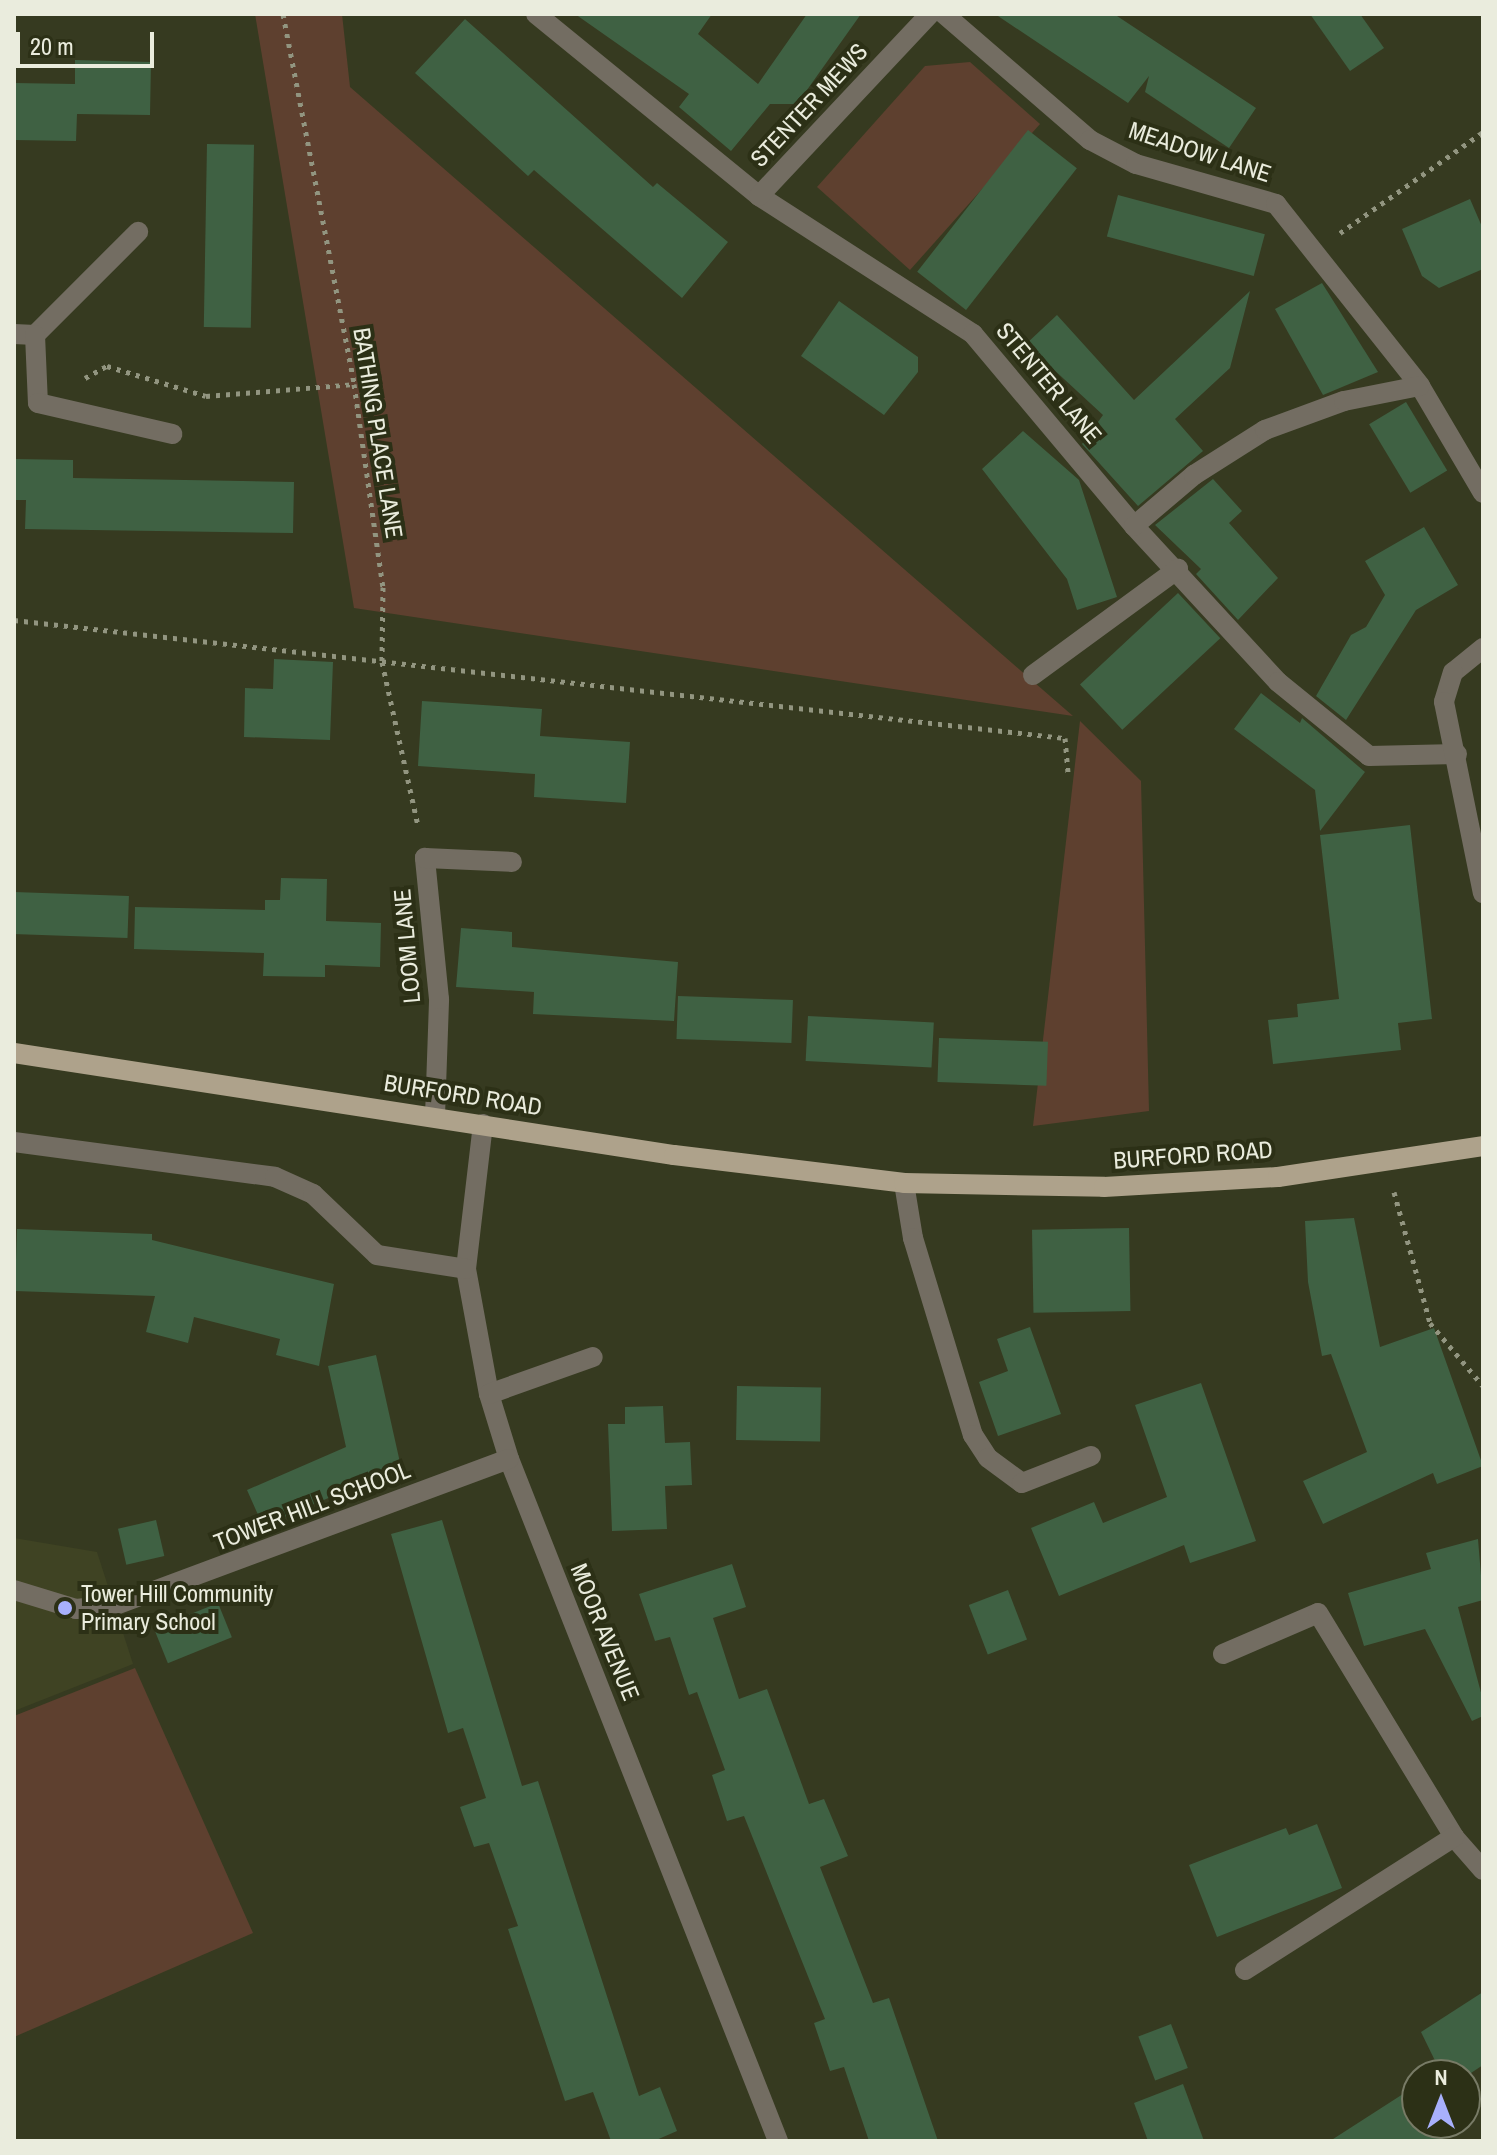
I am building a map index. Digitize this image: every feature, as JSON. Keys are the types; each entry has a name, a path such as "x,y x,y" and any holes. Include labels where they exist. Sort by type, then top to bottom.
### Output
{"main road":[{"name":"BURFORD ROAD","path":"14,1053 483,1124 904,1183 1104,1187 1278,1177 1483,1146"}],"street":[{"name":"STENTER LANE","path":"536,14 759,196 973,334 1134,526 1178,569 1278,682 1369,756 1457,754"},
{"name":"STENTER MEWS","path":"759,196 930,14"},
{"name":"MEADOW LANE","path":"944,14 1090,140 1136,164 1276,204 1317,249 1420,386 1483,493"},
{"path":"138,232 24,334 38,403 172,434"},
{"path":"1134,526 1194,475 1265,430 1344,401 1420,386"},
{"path":"1033,675 1178,569"},
{"path":"1483,648 1453,672 1444,702 1483,893"},
{"name":"LOOM LANE","path":"435,1116 439,999 425,858 512,862"},
{"name":"MOOR AVENUE","path":"483,1124 466,1269 489,1394 509,1459 778,2141"},
{"path":"14,1142 275,1177 313,1194 377,1255 466,1269"},
{"path":"904,1183 913,1238 973,1435 988,1458 1022,1483 1091,1456"},
{"path":"489,1394 593,1357"},
{"name":"TOWER HILL SCHOOL","path":"14,1590 76,1609 133,1600 509,1459"},
{"path":"1223,1654 1318,1613 1454,1837 1483,1870"},
{"path":"1245,1970 1454,1837"}],"path":[{"name":"BATHING PLACE LANE","path":"283,14 354,384 383,587 382,662 425,858"},
{"path":"1317,249 1483,132"},
{"path":"38,403 107,366 206,396 354,384"},
{"path":"14,620 1065,738 1068,775"},
{"path":"1389,1161 1405,1248 1430,1323 1483,1386"}],"shaded area":[{"path":"255,14 342,14 350,87 1073,716 354,608"},
{"path":"970,62 1040,124 910,270 817,187 925,66"},
{"path":"1080,721 1141,781 1149,1111 1033,1126"},
{"name":"Tower Hill Community Primary School","path":"14,1538 97,1552 133,1664 14,1711"},
{"path":"135,1668 253,1933 14,2037 14,1716"}],"building":[{"path":"575,14 712,14 698,34 758,84 807,14 861,14 797,104 770,104 731,151 679,107 689,94"},
{"path":"995,14 1114,14 1256,108 1229,148 1145,92 1149,76 1128,103"},
{"path":"1310,14 1360,14 1384,48 1350,71"},
{"path":"465,19 653,187 657,183 728,242 682,298 534,170 528,176 415,73"},
{"path":"75,60 151,62 150,115 77,114 76,141 14,140 14,83 75,84"},
{"path":"1028,130 1077,168 966,310 917,272"},
{"path":"207,144 254,145 251,328 204,327"},
{"path":"1118,195 1265,234 1254,276 1107,237"},
{"path":"1470,199 1483,229 1483,269 1439,288 1422,276 1402,229"},
{"path":"1322,283 1378,372 1323,395 1275,309"},
{"path":"1250,291 1230,368 1175,419 1203,451 1138,506 1082,444 1103,415 1026,344 1057,315 1134,400"},
{"path":"839,301 918,357 918,372 884,415 801,356"},
{"path":"1406,402 1447,471 1410,493 1369,424"},
{"path":"1023,431 1079,480 1117,597 1077,610 1067,579 982,469"},
{"path":"14,459 73,460 73,478 294,482 293,533 25,529 26,500 14,500"},
{"path":"1213,479 1242,511 1229,523 1278,578 1238,620 1196,574 1201,569 1155,525"},
{"path":"1424,527 1458,585 1416,610 1346,720 1316,696 1351,635 1366,627 1385,595 1365,561"},
{"path":"1178,593 1220,638 1122,730 1080,684"},
{"path":"274,659 333,662 330,740 244,737 245,688 273,689"},
{"path":"1261,693 1300,723 1302,718 1365,772 1320,831 1315,790 1234,729"},
{"path":"422,701 542,709 540,736 630,742 626,803 534,797 535,774 418,766"},
{"path":"1410,825 1432,1019 1398,1023 1401,1050 1273,1064 1268,1020 1298,1017 1297,1004 1339,999 1320,835"},
{"path":"281,878 327,879 326,921 381,923 380,967 325,965 325,977 263,976 264,953 134,949 135,907 265,910 265,900 280,900"},
{"path":"14,892 129,896 127,938 14,934"},
{"path":"461,928 512,932 512,947 678,962 674,1021 533,1014 534,992 456,987"},
{"path":"678,996 793,1000 791,1043 676,1039"},
{"path":"808,1016 934,1023 931,1068 806,1061"},
{"path":"939,1038 1048,1042 1046,1086 937,1082"},
{"path":"1354,1218 1380,1347 1434,1328 1483,1466 1437,1484 1433,1473 1323,1524 1303,1481 1367,1452 1331,1354 1322,1356 1308,1282 1305,1221"},
{"path":"1129,1228 1130,1311 1033,1313 1032,1230"},
{"path":"17,1229 152,1234 152,1240 334,1284 319,1366 276,1355 280,1339 194,1317 188,1343 146,1332 155,1296 15,1291"},
{"path":"1030,1327 1061,1414 998,1436 979,1382 1008,1371 997,1339"},
{"path":"376,1355 401,1467 263,1526 247,1490 346,1447 328,1366"},
{"path":"1201,1383 1256,1541 1190,1563 1184,1545 1059,1596 1031,1528 1094,1502 1103,1523 1167,1497 1135,1405"},
{"path":"737,1386 821,1387 820,1441 736,1440"},
{"path":"663,1406 665,1443 690,1442 692,1485 665,1486 667,1529 612,1531 608,1424 625,1424 625,1407"},
{"path":"156,1520 164,1556 126,1565 118,1529"},
{"path":"442,1520 522,1786 538,1781 639,2096 660,2087 677,2131 654,2141 611,2141 593,2092 565,2101 508,1929 518,1926 489,1843 474,1847 460,1807 486,1798 463,1728 448,1733 391,1534"},
{"path":"1478,1539 1483,1600 1458,1607 1483,1700 1483,1716 1472,1721 1425,1629 1364,1646 1348,1593 1431,1569 1426,1553"},
{"path":"732,1564 746,1607 713,1618 739,1699 767,1689 809,1804 824,1799 848,1856 820,1867 873,2003 889,1998 938,2141 869,2141 844,2067 830,2071 814,2023 825,2019 744,1816 727,1821 712,1775 725,1770 697,1692 689,1695 670,1637 655,1641 639,1594"},
{"path":"1008,1590 1027,1639 988,1655 969,1605"},
{"path":"218,1603 232,1637 168,1663 154,1629"},
{"path":"1317,1824 1342,1888 1217,1937 1189,1865 1286,1828 1289,1835"},
{"path":"1483,1992 1481,2066 1481,2059 1434,2059 1421,2032"},
{"path":"1171,2024 1188,2068 1155,2080 1138,2037"},
{"path":"1183,2084 1204,2141 1148,2141 1134,2103"},
{"path":"1401,2095 1401,2139 1442,2139 1439,2141 1330,2141"}],"place":[{"name":"Tower Hill Community Primary School","path":"65,1608"}]}
